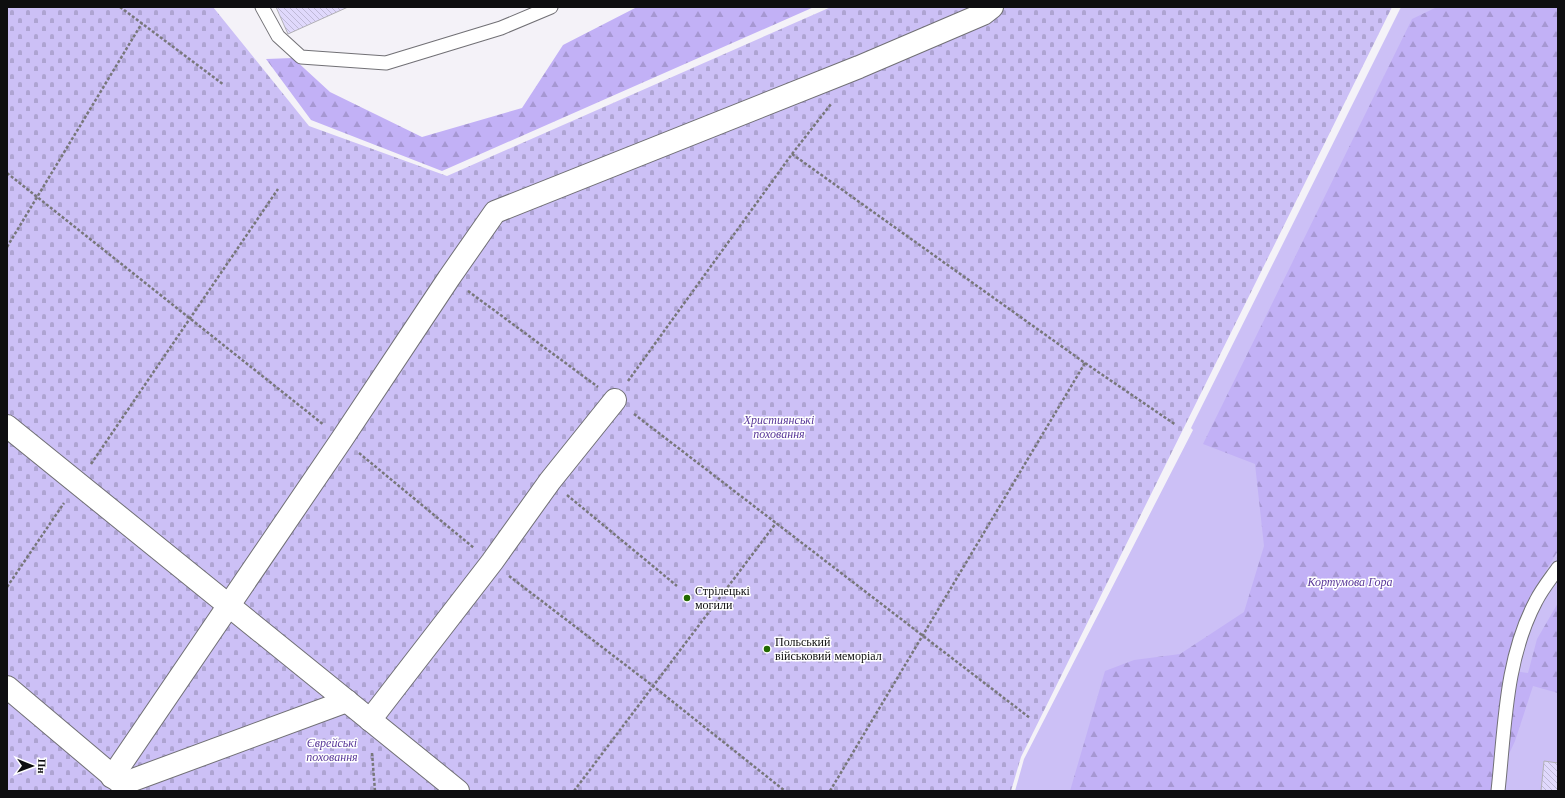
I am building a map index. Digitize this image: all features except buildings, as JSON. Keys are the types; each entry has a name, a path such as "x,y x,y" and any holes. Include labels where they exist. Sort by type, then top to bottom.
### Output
{"street":[{"path":"112,777 495,212 859,67 983,14 992,7"},
{"path":"370,720 492,562 550,481 615,400"},
{"path":"7,426 458,791"},
{"path":"7,687 122,784 347,701"}],"lane":[{"path":"262,7 278,36 300,57 386,63 501,28 551,7"},
{"path":"1498,791 1510,676 1521,635 1536,600 1558,568"}],"path":[{"path":"120,7 224,85"},
{"path":"7,246 142,23"},
{"path":"615,400 792,154 835,98"},
{"path":"792,154 1085,363 1176,425"},
{"path":"7,173 342,439 492,562 653,686 785,791"},
{"path":"7,587 278,189"},
{"path":"449,278 615,400 1030,718"},
{"path":"830,791 1085,363"},
{"path":"550,481 677,586"},
{"path":"574,791 776,523"},
{"path":"370,720 375,791"}],"green space":[{"name":"Християнські поховання","path":"7,7 213,7 309,126 447,176 831,7 1392,7 1021,757 1011,791 7,791"},
{"path":"637,7 814,7 442,171 311,120 266,59 293,58 330,92 422,137 522,108 563,45"},
{"name":"Кортумова Гора","path":"1401,7 1558,7 1558,791 1015,791 1024,759 1193,430 1191,428"},
{"name":"Кортумова Гора","path":"1437,7 1558,7 1558,551 1530,596 1515,630 1507,670 1528,673 1537,639 1558,603 1558,693 1533,686 1515,741 1492,791 1070,791 1105,671 1134,660 1180,654 1244,612 1264,546 1255,464 1203,444 1412,19"}],"place":[{"name":"Стрілецькі могили","path":"687,598"},
{"name":"Польський військовий меморіал","path":"767,649"}],"park label":[{"name":"Єврейські поховання","path":"332,750"}]}
